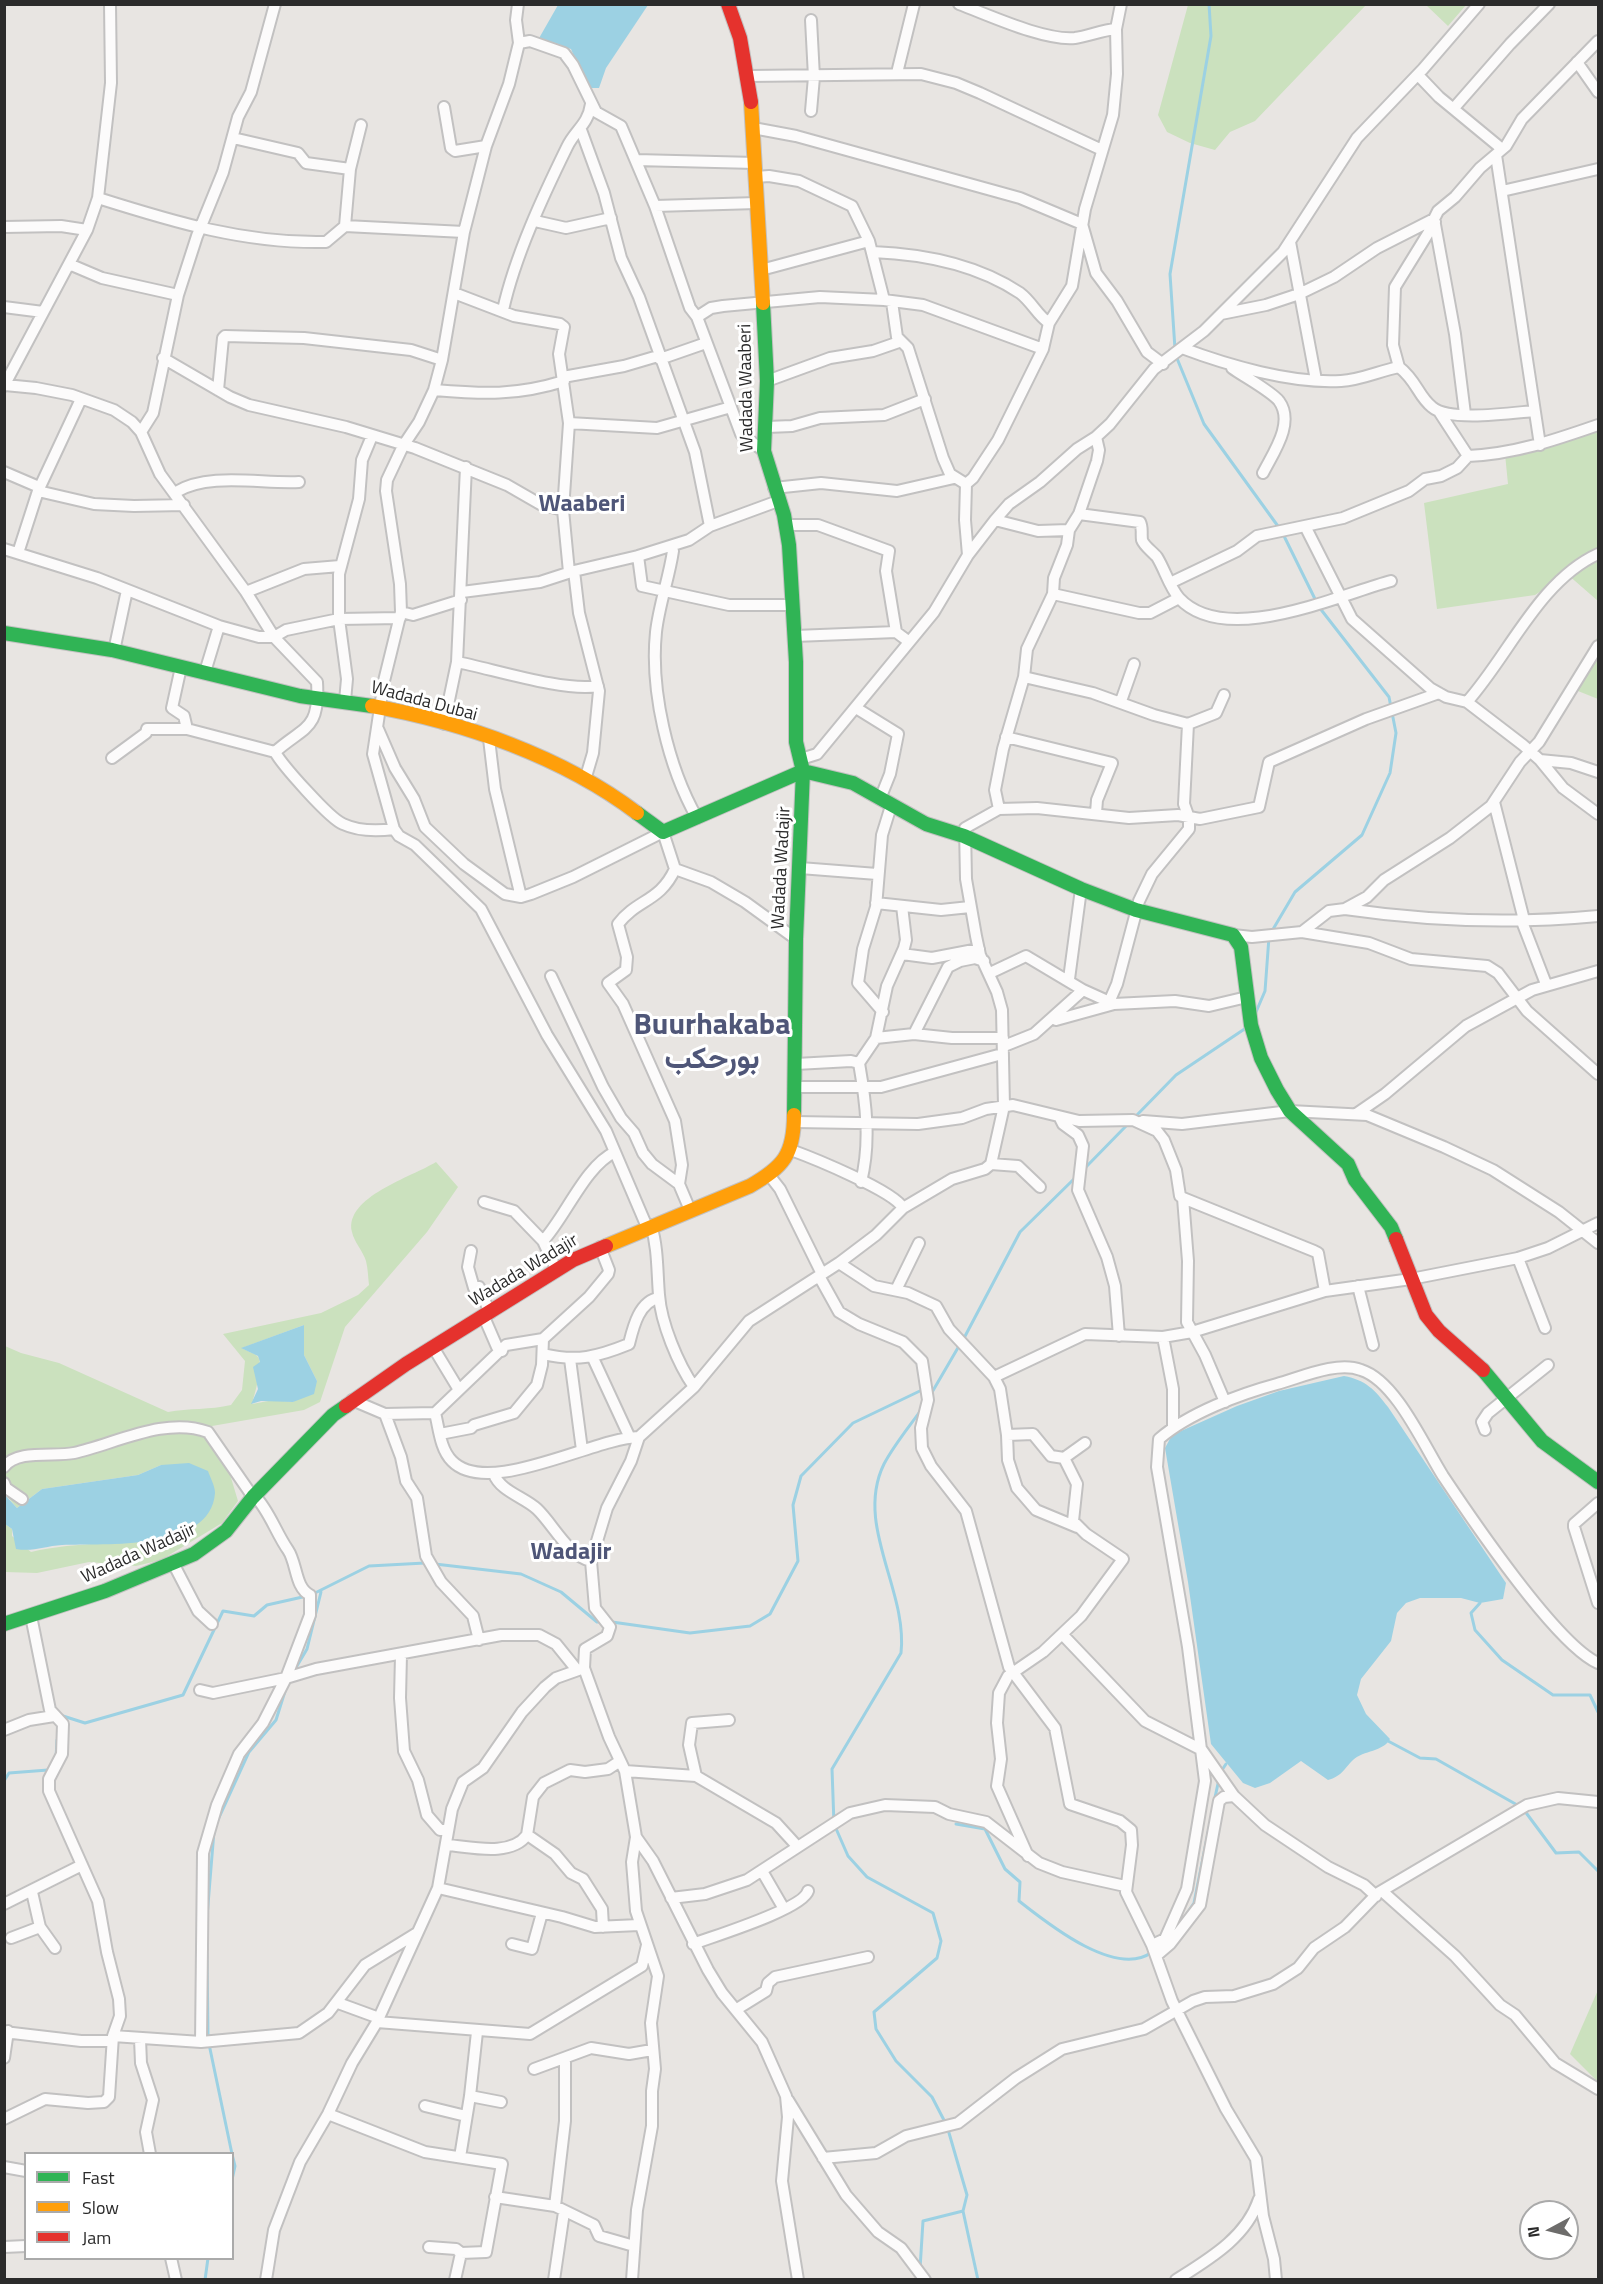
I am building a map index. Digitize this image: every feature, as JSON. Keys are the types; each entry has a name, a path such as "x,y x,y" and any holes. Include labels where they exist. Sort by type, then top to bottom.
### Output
{"street":[{"path":"110,4 111,83 98,198 87,230 5,386 36,388 114,410 141,432 160,474 176,492 246,592 274,637 314,676 317,682 312,721 306,730 275,752"},
{"path":"141,432 153,413 178,295 200,229 223,172 238,117 251,92 275,4"},
{"path":"518,4 516,20 519,44 509,84 486,146 464,232 442,360 434,390 387,480 386,491 400,584 400,615 380,707 373,754 394,829 399,836 415,845 481,909 547,1035 606,1131 656,1241 659,1298 674,1349 694,1387"},
{"name":"Wadada Waaberi","path":"728,4 740,38 749,76 767,381 767,427 764,451 786,525 795,636 796,742 802,765"},
{"path":"897,73 914,4"},
{"path":"959,4 1043,34 1058,37 1075,38 1116,29"},
{"path":"969,555 965,520 966,484 973,478 998,440 1043,349 1048,323 1072,286 1082,224 1113,115 1118,74 1116,29 1121,4"},
{"path":"378,729 395,768 414,799 425,827 464,864 505,894 522,897 573,877 802,765 817,754 934,612 969,555 1009,504 1040,482 1077,449 1096,437 1110,424 1154,369 1204,331 1290,242 1314,200 1357,138 1418,75 1479,4"},
{"path":"1454,108 1510,44 1549,4"},
{"path":"811,20 814,77 811,111"},
{"path":"1468,456 1440,413 1425,402 1413,378 1399,368 1393,345 1395,287 1438,211 1499,152 1522,119 1599,40"},
{"path":"519,44 530,41 564,53 573,64 596,112 621,126 655,207 690,308 697,317 741,434 764,451"},
{"path":"1577,62 1599,92"},
{"path":"749,76 921,74 956,83 1102,150"},
{"path":"1418,75 1499,152 1502,191 1540,445"},
{"path":"503,310 519,256 567,146 574,134 581,130 587,122 591,104"},
{"path":"444,106 451,148 455,151 486,146"},
{"path":"345,226 350,169 361,125"},
{"path":"753,128 796,136 1020,198 1082,224"},
{"path":"581,130 598,172 621,258 639,297 659,358 695,452 710,526"},
{"path":"233,138 298,153 306,163 350,169"},
{"path":"636,160 755,170 769,176 799,181 844,201 857,213 873,252 899,342 908,348 943,458 954,478 966,484"},
{"path":"1502,191 1599,169"},
{"path":"98,198 200,229 291,243 326,242 345,226 464,232"},
{"path":"655,207 757,203"},
{"path":"535,221 566,228 611,218"},
{"path":"1220,314 1266,305 1299,294 1334,277 1377,248 1434,221"},
{"path":"1434,221 1455,334 1465,414"},
{"path":"1082,224 1096,273 1117,301 1147,352 1162,364"},
{"path":"4,227 61,226 87,230"},
{"path":"761,270 869,241"},
{"path":"1290,242 1316,380"},
{"path":"873,252 922,258 964,267 1020,294 1034,305 1048,323"},
{"path":"69,264 102,278 178,295"},
{"path":"454,293 528,320 560,324 564,327 559,354 569,423 563,510 577,604 598,686 593,753 585,780"},
{"path":"697,317 711,308 820,297 888,301 923,305 1043,349"},
{"path":"4,307 44,312"},
{"path":"218,390 223,364 222,342 225,336 304,338 411,350 442,360"},
{"path":"767,381 830,358 873,351 899,342"},
{"path":"434,390 492,395 659,358 706,343"},
{"path":"1182,348 1249,369 1316,380 1361,379 1399,368"},
{"path":"164,358 218,390 249,405 346,427 466,467 507,485 540,504 563,510"},
{"path":"1223,362 1279,401 1285,422 1281,440 1263,473"},
{"path":"18,553 38,489 81,399"},
{"path":"767,427 792,426 820,418 884,415 925,399"},
{"path":"569,423 645,429 684,422 731,407"},
{"path":"1440,413 1534,411"},
{"path":"1170,583 1238,551 1257,536 1342,518 1390,499 1425,479 1441,476 1457,468 1468,456 1492,455 1540,445 1599,425"},
{"path":"345,701 347,679 339,619 340,566 355,520 362,460 372,436"},
{"path":"999,809 995,790 1006,737 1024,677 1030,639 1053,594 1054,579 1067,545 1069,530 1079,514 1096,461 1099,450 1096,437"},
{"path":"444,724 457,662 461,596 462,508 466,467"},
{"path":"4,472 38,489 94,504 184,505"},
{"path":"4,549 127,590 219,626 258,637 274,637 286,630 339,619 413,615 461,596 540,582 638,556 689,540 710,526 776,494 821,483 897,491 954,478"},
{"path":"176,492 189,485 230,480 262,483 299,482"},
{"path":"1079,514 1140,522 1143,541 1158,558 1179,598 1202,612 1242,619 1301,610 1391,581"},
{"path":"995,520 1038,531 1069,530"},
{"path":"786,525 818,525 889,551 886,571 896,632"},
{"path":"1305,526 1352,620 1377,644 1439,693 1467,702 1523,745 1529,753 1540,760 1563,788 1599,814"},
{"path":"671,546 673,551 666,591 656,630 656,661 663,735 677,774 697,818"},
{"path":"1467,702 1490,675 1546,595 1575,568 1599,554"},
{"path":"638,556 642,586 729,605 793,605"},
{"path":"246,592 304,569 340,566"},
{"path":"114,651 127,590"},
{"path":"1053,594 1139,613 1150,613 1179,598"},
{"path":"205,672 219,626"},
{"path":"795,636 896,632 908,641"},
{"name":"Wadada Dubai","path":"4,633 86,644 316,699 380,707 444,724 489,739 608,791 663,832"},
{"path":"1345,909 1367,897 1384,880 1450,838 1494,802 1508,778 1539,742 1599,646"},
{"path":"457,662 548,683 579,687 598,686"},
{"path":"1121,701 1134,664"},
{"path":"181,667 172,708 184,716 188,729"},
{"path":"1024,677 1121,701 1154,715 1188,724 1216,713 1224,695"},
{"path":"435,1413 445,1452 452,1462 473,1473 494,1474 542,1464 582,1450 635,1438 694,1387 749,1321 839,1263 876,1235 903,1208 952,1179 985,1169 991,1164 1004,1106 1002,1010 990,973 979,949 970,907 965,828 999,809 1037,808 1129,818 1178,815 1200,819 1259,807 1269,762 1366,719 1439,693"},
{"path":"856,708 898,734 885,803 876,903 863,949 858,983 883,1012"},
{"path":"1112,1002 1136,910 1152,873 1189,829 1189,818 1184,804 1188,724"},
{"path":"112,758 146,733 147,729 188,729 275,752 282,764 342,824 377,831 394,829"},
{"path":"1006,737 1112,763 1097,800 1096,813"},
{"path":"489,739 495,789 522,897"},
{"path":"1540,760 1571,763 1599,772"},
{"path":"802,765 844,780 926,824 964,836 1081,889 1136,910 1233,935 1252,937 1302,932 1369,943 1412,959 1488,966 1498,973 1527,1011 1599,1074"},
{"name":"Wadada Wadajir","path":"4,1624 105,1591 194,1554 226,1531 254,1496 316,1431 352,1400 556,1269 600,1246 769,1175 790,1150 795,1122 796,939 802,765"},
{"path":"1494,802 1522,920 1546,984"},
{"path":"663,832 675,869 669,882 656,897 634,908 618,924 627,957 627,970 608,983 622,1004 675,1121 682,1165 679,1184"},
{"path":"800,867 877,874"},
{"path":"675,869 711,882 745,902 796,939"},
{"path":"1069,980 1081,889"},
{"path":"876,903 941,910 970,907"},
{"path":"861,1182 867,1153 864,1089 859,1063 876,1038 887,986 906,940 902,906"},
{"path":"1302,932 1329,910 1345,909 1447,919 1522,920 1599,916"},
{"path":"1233,935 1241,947 1251,1025 1261,1058 1290,1111 1348,1164 1355,1180 1391,1227 1426,1315 1439,1331 1493,1379 1506,1399 1542,1441 1599,1482"},
{"path":"902,954 932,958 979,949"},
{"path":"990,973 1026,956 1083,990 1112,1002"},
{"path":"914,1034 948,967 960,961 975,958 984,961"},
{"path":"1356,1114 1467,1026 1546,984 1599,971"},
{"path":"550,976 592,1065 643,1153 652,1164 679,1184 690,1210"},
{"path":"796,1087 864,1089 903,1082 1022,1040 1050,1022 1083,990"},
{"path":"1050,1022 1112,1002 1175,1001 1209,1006 1247,997"},
{"path":"876,1038 914,1034 971,1039 1003,1046"},
{"path":"796,1064 851,1061 859,1063"},
{"path":"573,1074 592,1065"},
{"path":"795,1122 918,1124 962,1118 972,1113 1004,1106 1028,1108 1079,1121 1123,1119 1182,1124 1290,1111 1356,1114 1374,1118 1470,1158 1559,1212 1599,1243"},
{"path":"1060,1117 1063,1124 1078,1135 1083,1146 1078,1190 1109,1263 1115,1286 1119,1335"},
{"path":"1140,1121 1156,1131 1164,1140 1183,1198 1188,1262 1187,1317 1225,1402"},
{"path":"790,1150 899,1201 903,1208"},
{"path":"543,1241 554,1229 598,1164 615,1152"},
{"path":"991,1164 1018,1166 1040,1187"},
{"path":"769,1175 780,1189 840,1312 848,1319 903,1342 922,1361 928,1400 922,1418 922,1448 931,1466 966,1511 1013,1674 1055,1728 1070,1804 1119,1821 1131,1830 1132,1845 1125,1886 1128,1898 1154,1951 1168,1992 1226,2109 1252,2148 1276,2280"},
{"path":"1183,1198 1318,1253 1325,1291"},
{"path":"484,1202 514,1211 543,1241 556,1269"},
{"path":"994,1377 1085,1334 1164,1337 1192,1332 1325,1291 1411,1279 1518,1258 1548,1248 1599,1223"},
{"path":"896,1290 919,1243"},
{"path":"352,1400 385,1414 435,1413 506,1345 543,1339 589,1297 609,1270 600,1246"},
{"path":"471,1251 468,1267 474,1288 479,1287 496,1347 502,1351"},
{"path":"1518,1258 1545,1328"},
{"path":"839,1263 874,1286 896,1290 936,1306 949,1329 994,1377 1004,1408 1008,1460 1017,1488 1036,1510 1077,1527 1124,1559 1081,1616 1004,1680 998,1699 1001,1759 997,1786 1028,1856"},
{"path":"1358,1286 1372,1345"},
{"path":"543,1354 570,1359 592,1356 629,1344 636,1318 651,1300 659,1298"},
{"path":"1164,1337 1173,1389 1173,1427"},
{"path":"440,1434 471,1428 514,1413 537,1385 543,1354 543,1339"},
{"path":"433,1347 459,1390"},
{"path":"580,1669 585,1649 607,1636 610,1627 595,1608 591,1561 607,1508 631,1461 635,1438 592,1356"},
{"path":"570,1359 582,1450"},
{"path":"1485,1430 1482,1422 1488,1413 1548,1365"},
{"path":"1154,1951 1165,1939 1187,1889 1205,1781 1179,1584 1157,1467 1160,1439 1173,1427 1225,1402 1273,1385 1344,1367 1371,1374 1398,1405 1443,1475 1545,1614 1576,1649 1599,1663"},
{"path":"385,1414 401,1457 406,1481 417,1498 426,1556 441,1582 473,1616 479,1640"},
{"path":"4,1467 16,1458 72,1453 112,1440 175,1428 196,1428 208,1432 254,1496 263,1504 282,1544 290,1553 302,1588 310,1595 310,1615 286,1678 263,1723 239,1754 217,1804 203,1853 201,2042"},
{"path":"1007,1435 1033,1434 1051,1456 1064,1458 1086,1443"},
{"path":"1064,1458 1077,1484 1073,1521 1077,1527"},
{"path":"494,1474 505,1487 538,1510 577,1554 591,1561"},
{"path":"4,1483 6,1488 22,1499"},
{"path":"1599,1503 1574,1524 1574,1527 1599,1603"},
{"path":"173,1563 198,1611 212,1624"},
{"path":"4,2119 45,2099 88,2103 105,2102 109,2097 111,2087 113,2040 120,2016 119,1999 107,1952 98,1901 49,1791 49,1779 62,1754 63,1724 54,1716 31,1616"},
{"path":"1062,1634 1145,1721 1202,1750 1234,1796 1265,1825 1328,1867 1379,1893 1455,1956 1500,2005 1528,2029 1555,2063 1599,2090"},
{"path":"200,1690 213,1693 286,1678 316,1669 501,1635 539,1635 556,1644 580,1669 622,1766 636,1836 632,1862 639,1925 648,1943 658,1976 651,2023 655,2069 652,2091 652,2126 637,2210 632,2280"},
{"path":"401,1655 400,1698 404,1751 418,1780 427,1815 440,1830 447,1830"},
{"path":"266,2280 274,2230 300,2162 328,2114 352,2063 378,2020 421,1930 438,1888 448,1845 447,1830 463,1782 483,1768 522,1712 545,1687 556,1678 580,1669"},
{"path":"4,1730 29,1720 54,1716"},
{"path":"696,1776 689,1745 693,1723 729,1720"},
{"path":"448,1845 508,1847 520,1844 527,1835 533,1797 544,1783 570,1770 585,1772 622,1766 696,1776 776,1823 797,1846"},
{"path":"1154,1951 1170,1944 1200,1905 1219,1801 1224,1797 1234,1796"},
{"path":"823,2158 876,2153 906,2136 958,2123 1016,2078 1062,2049 1144,2029 1205,1997 1234,1996 1254,1991 1289,1975 1298,1968 1314,1948 1345,1927 1379,1893 1527,1805 1558,1798 1599,1802"},
{"path":"670,1898 724,1888 762,1871 797,1846 858,1809 885,1805 935,1807 949,1814 986,1822 1039,1863 1062,1872 1125,1886"},
{"path":"527,1835 555,1854 571,1873 583,1880 602,1909 603,1927"},
{"path":"636,1836 653,1861 693,1944 722,1993 762,2042 786,2096 823,2158 860,2212 878,2232 901,2248 925,2280"},
{"path":"4,1904 32,1892 81,1864"},
{"path":"762,1871 784,1909"},
{"path":"438,1888 603,1927 639,1925"},
{"path":"693,1944 784,1909 800,1900 808,1891"},
{"path":"32,1892 40,1927 55,1948"},
{"path":"512,1944 532,1949 542,1913"},
{"path":"11,1938 40,1927"},
{"path":"4,2058 6,2032 81,2041 140,2039 201,2042 299,2033 313,2026 338,2003 356,1974 365,1965 421,1930"},
{"path":"338,2003 378,2020 477,2032 530,2034 642,1966 648,1943"},
{"path":"737,2009 766,1991 768,1983 775,1977 868,1957"},
{"path":"459,2157 470,2096 477,2032"},
{"path":"140,2039 141,2062 153,2100 146,2132 150,2152"},
{"path":"534,2069 591,2048 629,2054 652,2050"},
{"path":"554,2280 565,2121 565,2059"},
{"path":"470,2096 501,2102"},
{"path":"786,2096 788,2117 782,2181 798,2280"},
{"path":"425,2106 466,2116"},
{"path":"328,2114 425,2152 502,2164 486,2252 461,2253 456,2249 429,2247"},
{"path":"4,2167 24,2171"},
{"path":"1176,2280 1200,2266 1235,2238 1252,2217 1260,2196"},
{"path":"495,2197 559,2209 594,2226 599,2236 634,2246"},
{"path":"4,2247 24,2246"},
{"path":"455,2280 461,2253"},
{"path":"171,2260 176,2280"}],"green space":[{"path":"1188,4 1366,5 1255,121 1230,132 1215,150 1190,143 1167,132 1158,115"},
{"path":"1426,5 1466,5 1448,26"},
{"path":"1598,422 1598,601 1567,574 1535,595 1437,609 1424,503 1508,484 1505,454"},
{"path":"1598,636 1598,699 1568,687"},
{"path":"436,1162 458,1187 427,1232 345,1327 320,1402 304,1410 212,1426 222,1448 238,1501 222,1523 161,1560 136,1566 89,1562 37,1573 5,1572 5,1524 12,1529 12,1536 31,1552 175,1535 161,1465 138,1475 42,1489 17,1508 5,1494 5,1346 21,1353 59,1363 168,1412 231,1405 242,1390 245,1361 223,1334 321,1313 358,1295 369,1285 366,1261 352,1232 352,1220 358,1208 382,1190","holes":["304,1325 304,1355 317,1381 293,1402 274,1400 252,1404 260,1361 257,1356 242,1348"]},
{"path":"1598,1990 1598,2082 1570,2054"}],"water":[{"path":"558,5 648,5 606,68 599,88 587,88 571,49 538,40"},
{"path":"304,1325 304,1355 317,1381 314,1394 293,1402 261,1401 251,1404 258,1389 253,1367 260,1362 258,1356 241,1348"},
{"path":"1344,1376 1358,1380 1369,1387 1388,1407 1506,1583 1503,1599 1480,1603 1461,1598 1420,1598 1406,1603 1397,1613 1391,1641 1361,1679 1357,1695 1366,1714 1390,1739 1387,1743 1357,1757 1339,1775 1328,1780 1301,1761 1270,1783 1255,1788 1243,1783 1211,1744 1188,1582 1165,1448 1172,1435 1237,1406 1279,1391"},
{"path":"189,1463 208,1471 215,1493 209,1512 195,1526 176,1535 128,1543 62,1545 22,1550 16,1549 12,1529 5,1524 4,1494 17,1508 42,1489 138,1475 161,1465"}],"waterway":[{"path":"1175,349 1170,274 1211,36 1209,4"},
{"path":"1176,356 1204,424 1280,529"},
{"path":"1283,534 1316,601"},
{"path":"1272,931 1295,892 1362,835 1390,773 1396,733 1389,697 1319,607"},
{"path":"1256,1012 1265,991 1269,937"},
{"path":"1135,1117 1176,1075 1246,1028"},
{"path":"1085,1168 1128,1124"},
{"path":"963,1340 1020,1232 1076,1177"},
{"path":"931,1394 959,1346"},
{"path":"612,1622 690,1633 750,1626 770,1614 798,1561 793,1505 801,1476 853,1423 924,1389"},
{"path":"921,1410 888,1457 876,1487 875,1510 878,1534 897,1605 901,1629 901,1653 832,1769 834,1824 848,1856 867,1877 933,1913 941,1941 937,1958 874,2012 876,2029 896,2061 932,2097 947,2126 967,2195 963,2211 978,2280"},
{"path":"313,1594 369,1566 425,1563"},
{"path":"435,1564 521,1574 561,1592 597,1622 602,1622"},
{"path":"294,1671 307,1649 321,1592"},
{"path":"61,1719 63,1716 85,1723 183,1695 223,1611 254,1616 267,1605 307,1596"},
{"path":"1480,1603 1471,1613 1475,1630 1502,1660 1553,1695 1590,1695 1598,1712"},
{"path":"217,1822 249,1752 276,1720 286,1688"},
{"path":"56,1758 57,1740"},
{"path":"1388,1741 1420,1758 1436,1759 1519,1806"},
{"path":"1220,1773 1226,1764"},
{"path":"4,1781 9,1773 48,1770"},
{"path":"1214,1802 1219,1779"},
{"path":"1524,1810 1556,1853 1579,1852 1598,1871"},
{"path":"1186,1915 1194,1903 1210,1823"},
{"path":"956,1824 985,1829 1005,1869 1020,1882 1019,1901 1064,1934 1101,1954 1120,1959 1137,1958 1152,1952"},
{"path":"207,1917 214,1831"},
{"path":"207,1954 208,2037"},
{"path":"209,2044 232,2152"},
{"path":"234,2162 234,2171"},
{"path":"920,2269 923,2221 963,2211"},
{"path":"205,2280 208,2260"}],"traffic: fast":[{"path":"763,303 767,381 764,451 784,515 789,545 796,662 796,742 803,771 796,939 794,1115"},
{"path":"4,633 112,650 300,696 372,706"},
{"path":"637,813 663,832 803,771"},
{"path":"803,771 853,783 926,824 964,836 1081,889 1136,910 1233,935 1241,947 1251,1025 1261,1058 1277,1090 1290,1111 1348,1164 1355,1180 1391,1227 1396,1239"},
{"path":"1483,1370 1542,1441 1598,1482"},
{"path":"4,1624 105,1591 194,1554 226,1531 253,1497 333,1415 346,1406"}],"traffic: slow":[{"path":"751,102 763,303"},
{"path":"372,706 441,722 511,744 577,775 637,813"},
{"path":"606,1246 750,1186 771,1173 789,1150 794,1115"}],"traffic: jam":[{"path":"728,4 740,38 751,102"},
{"path":"1396,1239 1426,1315 1439,1331 1483,1370"},
{"path":"346,1406 406,1364 573,1260 606,1246"}],"district":[{"name":"Waaberi","path":"582,505"},
{"name":"Buurhakaba بورحكب","path":"712,1044"},
{"name":"Wadajir","path":"571,1553"}]}
